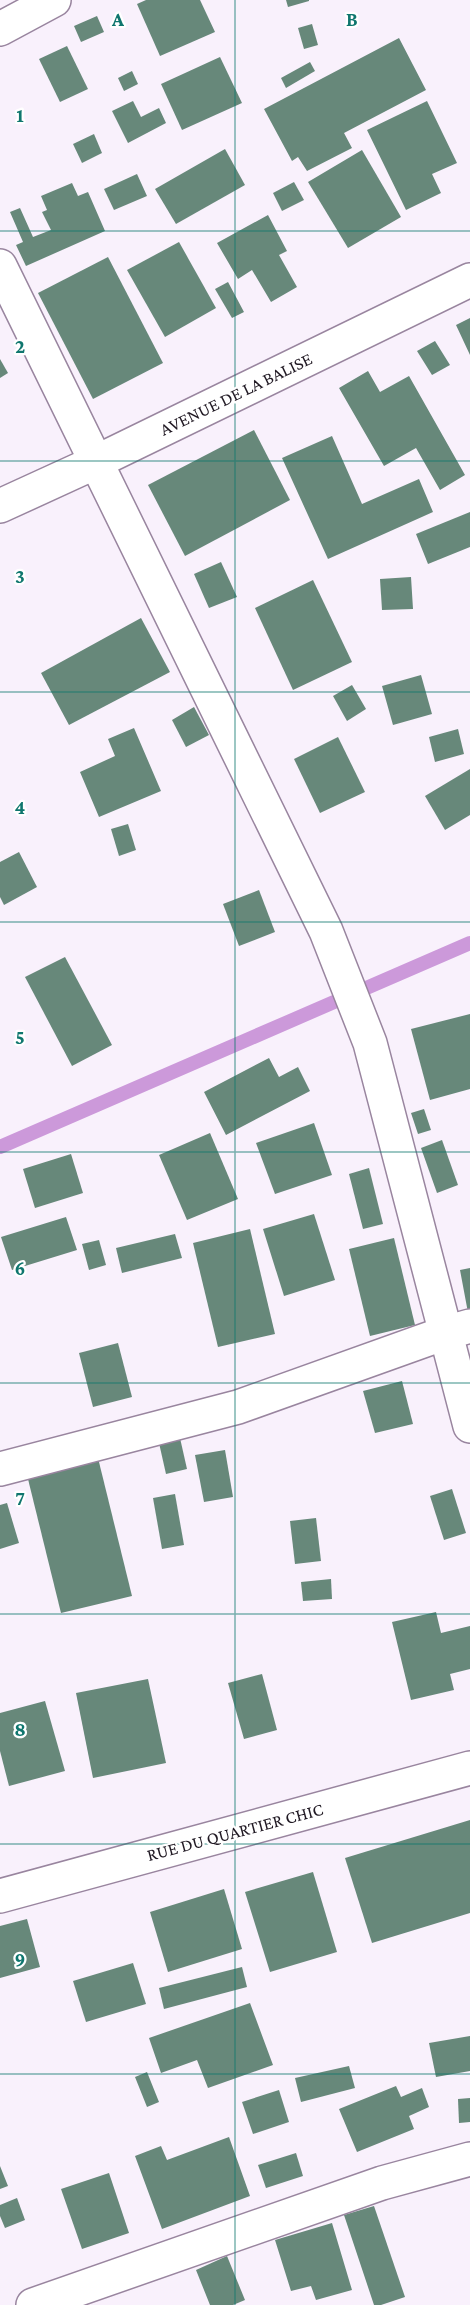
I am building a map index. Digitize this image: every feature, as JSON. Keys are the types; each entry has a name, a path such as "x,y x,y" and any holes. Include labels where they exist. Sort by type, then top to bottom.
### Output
{"street":[{"path":"0,29 54,0"},
{"path":"0,266 326,931 369,1042 458,1330 470,1426"},
{"name":"AVENUE DE LA BALISE","path":"0,506 96,462 470,280"},
{"path":"0,1469 238,1407 458,1330"},
{"name":"RUE DU QUARTIER CHIC","path":"0,1896 470,1768"},
{"path":"33,2305 382,2183 470,2159"}],"building":[{"path":"146,0 200,0 215,32 160,56 137,4"},
{"path":"286,0 309,0 309,1 288,7"},
{"path":"97,16 104,32 81,42 74,26"},
{"path":"312,24 318,45 304,49 298,28"},
{"path":"399,38 426,90 344,133 352,148 307,171 298,157 292,161 264,109"},
{"path":"67,46 88,89 60,102 39,59"},
{"path":"220,57 242,103 182,130 161,84"},
{"path":"310,62 315,71 286,88 281,78"},
{"path":"132,71 138,84 124,91 118,78"},
{"path":"133,101 141,117 159,108 166,123 128,143 112,111"},
{"path":"427,101 457,163 432,174 441,193 406,210 367,130"},
{"path":"94,134 102,153 82,163 73,144"},
{"path":"225,149 245,185 176,224 155,189"},
{"path":"362,150 401,217 348,248 308,182"},
{"path":"137,174 147,196 114,210 104,189"},
{"path":"294,182 304,200 282,211 273,193"},
{"path":"72,183 78,196 88,192 105,231 26,266 16,245 23,242 10,212 20,208 33,237 51,230 42,212 47,210 41,196"},
{"path":"268,215 287,251 279,255 297,287 271,302 252,270 238,279 217,243"},
{"path":"179,242 216,308 165,337 127,270"},
{"path":"108,257 163,363 93,399 38,293"},
{"path":"228,282 244,312 232,318 215,289"},
{"path":"470,318 470,355 456,325"},
{"path":"435,341 450,365 432,375 417,351"},
{"path":"0,359 8,373 0,378"},
{"path":"368,371 380,392 409,376 465,475 440,490 416,448 384,466 339,388"},
{"path":"254,430 290,500 185,556 148,485"},
{"path":"332,436 362,504 419,479 433,512 328,559 282,458"},
{"path":"470,512 470,547 428,564 416,534"},
{"path":"221,562 237,597 209,608 194,574"},
{"path":"411,577 413,609 382,610 380,579"},
{"path":"313,580 352,662 293,690 255,608"},
{"path":"141,618 170,672 69,725 41,673"},
{"path":"421,675 432,714 393,725 382,686"},
{"path":"352,685 366,709 347,721 333,696"},
{"path":"194,707 209,735 186,747 172,720"},
{"path":"134,728 161,791 99,817 80,772 115,756 108,739"},
{"path":"458,729 464,754 435,762 429,737"},
{"path":"338,737 365,792 320,813 294,759"},
{"path":"470,769 470,815 445,830 425,796"},
{"path":"128,824 136,850 119,856 111,829"},
{"path":"19,852 37,887 4,905 0,897 0,862"},
{"path":"259,890 275,932 239,946 223,904"},
{"path":"65,957 112,1045 72,1066 25,977"},
{"path":"470,1014 470,1089 430,1100 411,1029"},
{"path":"269,1058 279,1077 298,1067 310,1091 226,1135 204,1092"},
{"path":"424,1109 431,1130 418,1134 411,1113"},
{"path":"314,1123 332,1175 275,1194 256,1143"},
{"path":"210,1133 238,1199 187,1220 159,1155"},
{"path":"442,1140 458,1185 437,1193 421,1148"},
{"path":"71,1154 83,1193 35,1208 23,1169"},
{"path":"369,1168 383,1224 363,1229 349,1174"},
{"path":"314,1214 335,1280 284,1296 263,1229"},
{"path":"66,1217 77,1250 12,1270 1,1237"},
{"path":"250,1229 275,1334 218,1347 193,1243"},
{"path":"175,1234 182,1258 122,1273 116,1248"},
{"path":"394,1238 415,1325 370,1336 349,1249"},
{"path":"99,1240 106,1265 89,1270 82,1244"},
{"path":"470,1268 470,1318 469,1318 460,1270"},
{"path":"118,1343 132,1397 93,1407 79,1353"},
{"path":"402,1381 413,1424 375,1433 363,1391"},
{"path":"180,1438 187,1469 166,1474 159,1443"},
{"path":"225,1450 233,1497 204,1502 195,1455"},
{"path":"98,1458 132,1596 61,1613 27,1475"},
{"path":"452,1489 466,1533 444,1540 430,1496"},
{"path":"175,1494 184,1545 162,1549 153,1498"},
{"path":"7,1503 19,1543 0,1549 0,1505"},
{"path":"316,1518 321,1561 295,1564 290,1521"},
{"path":"331,1579 332,1599 303,1601 301,1582"},
{"path":"436,1612 441,1633 470,1626 470,1669 450,1674 454,1690 411,1700 392,1622"},
{"path":"262,1674 277,1730 244,1739 228,1683"},
{"path":"148,1679 166,1763 93,1778 76,1693"},
{"path":"45,1701 65,1771 9,1786 0,1751 0,1713"},
{"path":"470,1820 470,1913 372,1943 345,1858"},
{"path":"313,1872 337,1952 270,1972 245,1892"},
{"path":"224,1889 242,1949 168,1972 150,1912"},
{"path":"27,1919 40,1967 0,1978 0,1926"},
{"path":"133,1963 146,2004 86,2022 73,1981"},
{"path":"242,1967 247,1987 164,2009 159,1988"},
{"path":"250,2003 273,2065 208,2088 197,2060 161,2073 149,2038"},
{"path":"470,2036 470,2071 436,2077 429,2043"},
{"path":"349,2066 355,2088 301,2102 295,2078"},
{"path":"147,2072 159,2102 147,2107 135,2077"},
{"path":"396,2086 401,2097 422,2088 429,2107 409,2116 414,2129 357,2152 339,2109"},
{"path":"279,2090 289,2122 253,2134 242,2102"},
{"path":"470,2098 470,2122 459,2123 458,2099"},
{"path":"229,2137 250,2196 162,2229 135,2156 161,2146 167,2160"},
{"path":"296,2153 303,2176 266,2188 258,2165"},
{"path":"0,2166 8,2186 0,2189"},
{"path":"109,2173 129,2233 82,2249 61,2189"},
{"path":"17,2198 25,2220 5,2228 0,2216 0,2205"},
{"path":"374,2206 405,2297 381,2305 374,2305 344,2215"},
{"path":"332,2223 352,2290 316,2300 311,2286 291,2291 275,2240"},
{"path":"227,2256 245,2300 233,2305 210,2305 196,2270"}],"waterway":[{"path":"0,1147 470,943"}]}
